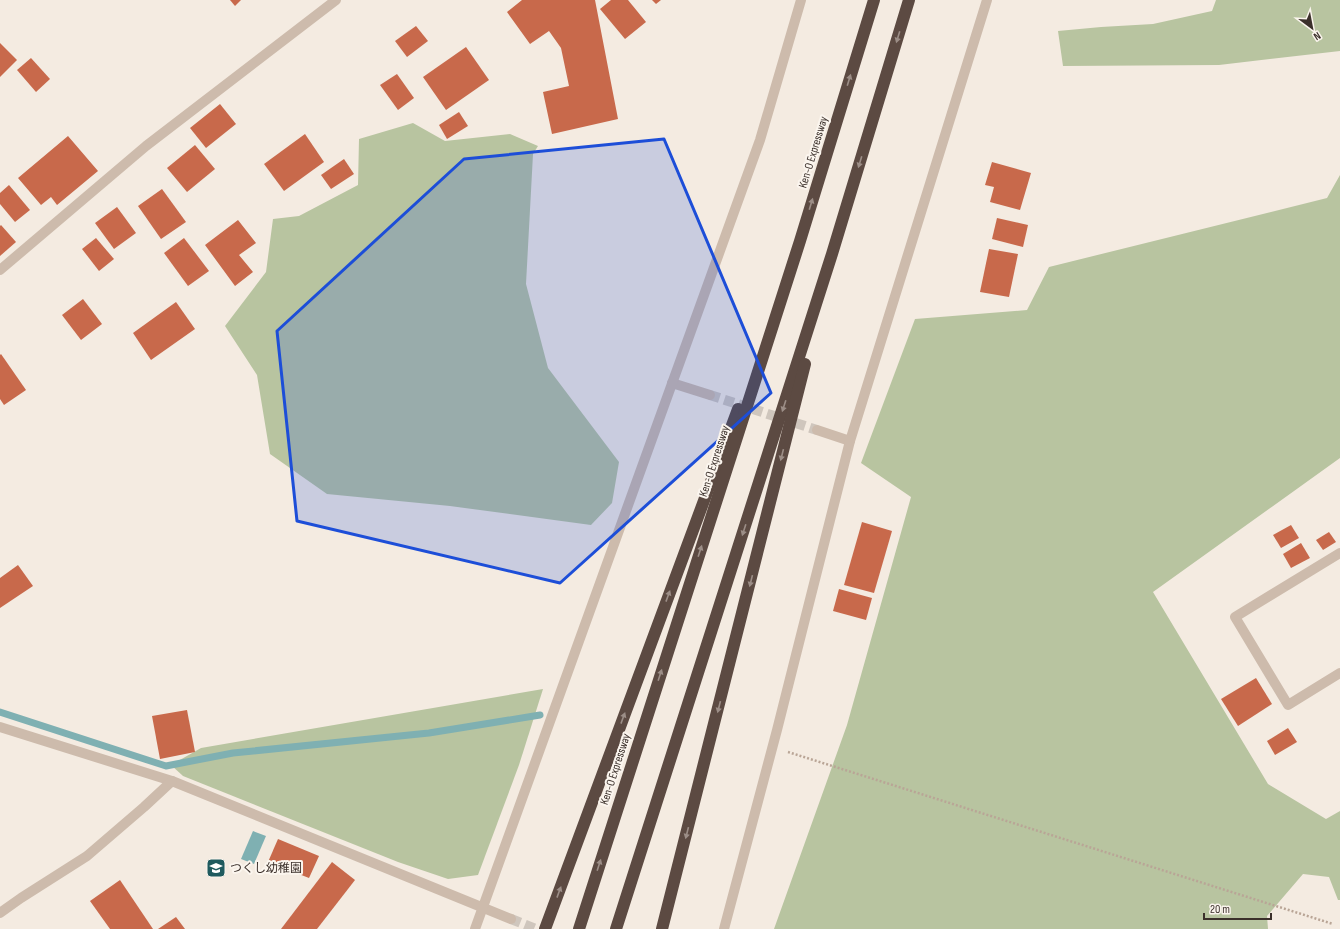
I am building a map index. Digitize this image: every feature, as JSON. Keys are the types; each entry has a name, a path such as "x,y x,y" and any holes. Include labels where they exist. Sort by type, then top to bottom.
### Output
{"highway":[{"name":"Ken-O Expressway","path":"579,929 800,241 874,0"},
{"path":"616,929 832,254 909,0"},
{"path":"545,929 800,241"},
{"path":"662,929 733,654 832,254"}],"street":[{"path":"0,270 146,146 336,0"},
{"path":"475,929 760,140 801,0"},
{"path":"724,929 850,441 986,0"},
{"path":"672,383 710,395"},
{"path":"816,430 850,441"},
{"path":"1340,553 1235,617 1288,705 1340,674"},
{"path":"0,727 172,781 511,919"},
{"path":"0,913 87,856 172,781"}],"path":[{"path":"772,746 1333,924"}],"highlighted area":[{"path":"664,139 771,393 560,583 297,521 277,331 464,159"}],"green space":[{"path":"1216,0 1340,0 1340,51 1219,65 1063,66 1058,31 1153,24 1212,11"},
{"path":"413,123 445,141 510,134 538,146 533,154 526,284 548,368 619,462 612,503 591,525 450,506 327,494 270,454 257,375 225,326 266,272 273,219 299,216 358,185 359,139"},
{"path":"1340,175 1340,458 1153,592 1268,784 1326,819 1340,811 1340,900 1338,900 1329,877 1303,874 1267,916 1268,929 774,929 847,725 911,497 861,463 915,319 1027,310 1049,267 1327,198"},
{"path":"543,689 519,765 478,875 448,879 398,862 183,776 171,765 201,748"}],"water":[{"path":"253,831 266,836 254,864 241,859"}],"building":[{"path":"230,0 241,0 235,6"},
{"path":"522,0 595,0 618,119 552,134 543,92 569,86 561,48 549,31 530,44 507,12"},
{"path":"611,0 628,0 646,22 625,39 600,9"},
{"path":"652,0 661,0 656,4"},
{"path":"416,26 428,41 407,57 395,41"},
{"path":"0,43 17,60 0,77"},
{"path":"466,47 489,80 446,110 423,77"},
{"path":"31,58 50,79 36,92 17,70"},
{"path":"397,74 414,98 398,110 380,85"},
{"path":"220,104 236,124 206,148 190,128"},
{"path":"459,112 468,126 447,139 439,125"},
{"path":"305,134 324,162 284,191 264,164"},
{"path":"68,136 98,171 57,205 51,197 41,205 18,178"},
{"path":"195,145 215,169 187,192 167,168"},
{"path":"344,159 354,174 331,189 321,175"},
{"path":"992,162 1031,173 1020,210 990,202 994,187 985,185"},
{"path":"9,185 30,210 15,222 0,204 0,193"},
{"path":"162,189 186,222 161,239 138,206"},
{"path":"117,207 136,233 114,249 95,223"},
{"path":"997,218 1028,225 1023,247 992,239"},
{"path":"238,220 256,243 239,255 253,272 235,286 205,245"},
{"path":"1,225 16,242 0,256 0,226"},
{"path":"96,238 114,259 99,271 82,249"},
{"path":"184,238 209,271 188,286 164,253"},
{"path":"989,249 1018,254 1009,297 980,292"},
{"path":"83,299 102,324 81,340 62,315"},
{"path":"176,302 195,329 151,360 133,333"},
{"path":"1,354 26,390 4,405 0,399"},
{"path":"862,522 892,531 874,593 844,585"},
{"path":"1291,525 1299,538 1281,548 1273,535"},
{"path":"1329,532 1336,542 1323,550 1316,540"},
{"path":"1301,543 1310,558 1291,568 1283,554"},
{"path":"18,565 33,586 0,608 0,578"},
{"path":"839,589 872,598 866,620 833,611"},
{"path":"1256,678 1272,704 1238,726 1221,699"},
{"path":"187,710 195,752 160,759 152,716"},
{"path":"1288,728 1297,742 1275,755 1267,741"},
{"path":"278,839 319,856 309,878 268,862"},
{"path":"332,862 355,880 317,929 281,929"},
{"path":"120,880 153,929 110,929 90,901"},
{"path":"176,917 185,929 158,929"}],"waterway":[{"path":"0,712 166,766 233,753 429,733 540,715"}],"tunnel":[{"path":"710,395 817,430"},
{"path":"511,919 536,929"}],"place":[{"name":"つくし幼稚園","path":"216,868"}]}
